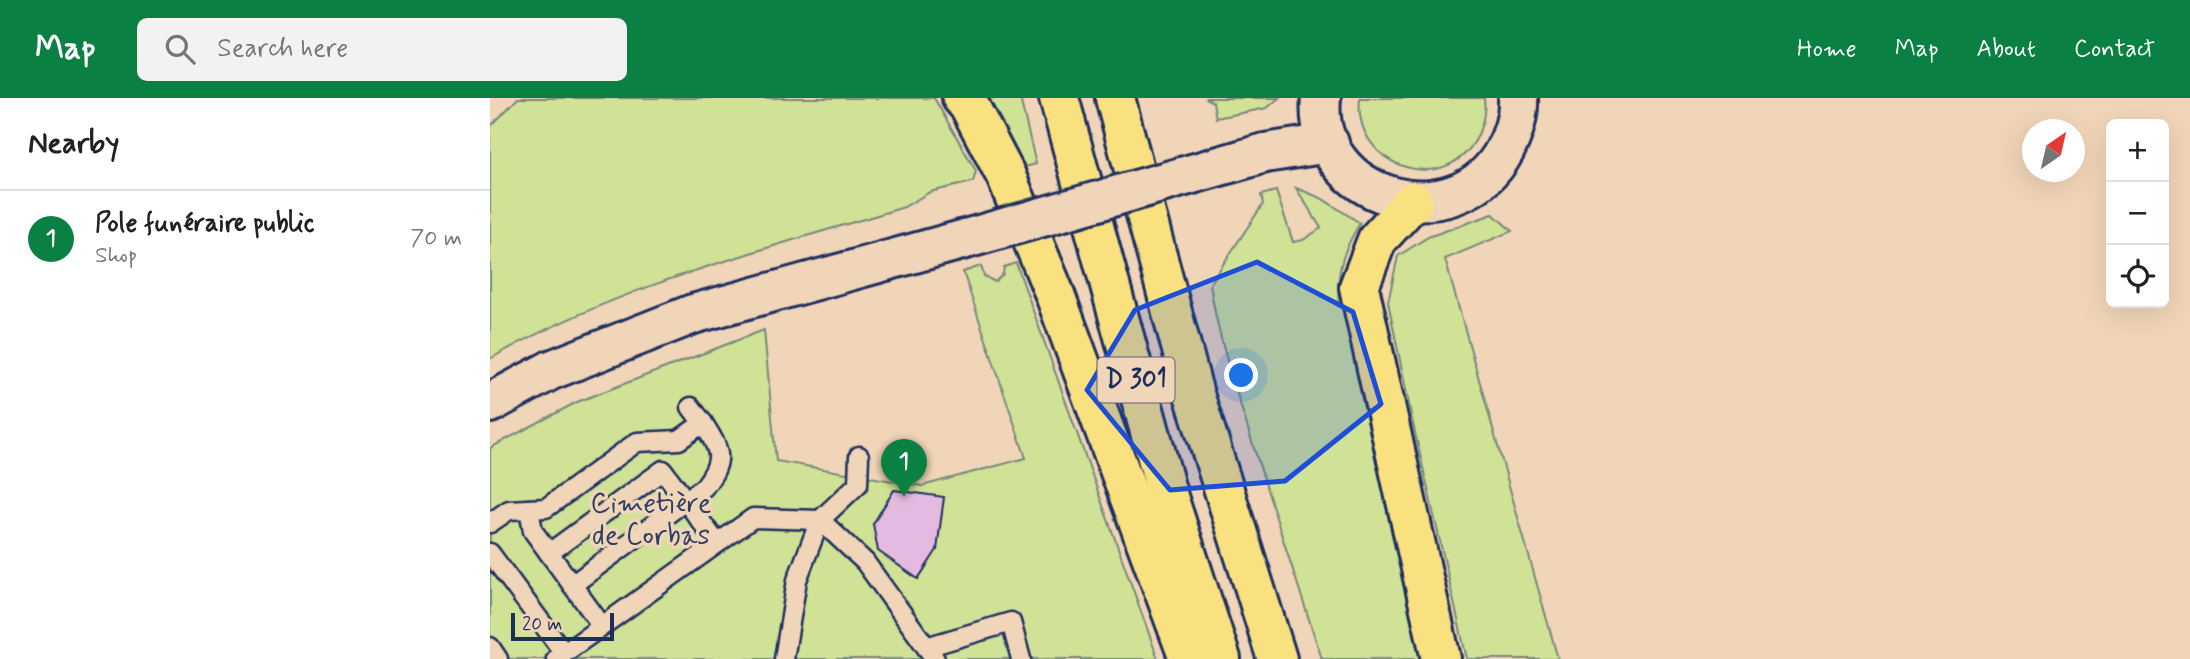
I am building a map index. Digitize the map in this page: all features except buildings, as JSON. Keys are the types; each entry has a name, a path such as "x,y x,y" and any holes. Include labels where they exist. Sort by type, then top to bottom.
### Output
{"highway":[{"path":"962,98 970,107 1006,176 1038,253 1189,659"},
{"name":"D 301","path":"1059,98 1167,494 1221,659"},
{"name":"D 301","path":"1115,98 1193,391 1277,659"},
{"path":"1413,201 1377,240 1359,287 1441,659"}],"main road":[{"path":"1321,98 1320,110 1329,143 1343,166 1363,184 1387,196 1413,201 1446,198 1475,185 1498,162 1513,134 1518,98"},
{"path":"490,403 551,370 693,314 1265,153 1329,143"}],"lane":[{"path":"572,585 704,487 717,470 719,452 691,407"},
{"path":"490,523 509,510 546,508 636,442 678,440 703,423"},
{"path":"659,441 663,470 717,544"},
{"path":"784,659 797,580 820,520 858,484 859,456"},
{"path":"549,553 663,470"},
{"path":"529,509 533,531 602,626"},
{"path":"490,553 560,656 752,518 820,520 865,562 930,653 1011,622 1021,659"},
{"path":"490,647 498,659"}],"highlighted area":[{"path":"1257,262 1353,312 1381,404 1285,481 1170,490 1087,390 1135,310"}],"green space":[{"path":"518,98 934,98 976,171 973,182 930,192 904,207 692,271 589,310 490,359 490,127"},
{"path":"983,98 1020,98 1036,164 1021,168"},
{"path":"1205,98 1279,98 1267,108 1216,118 1213,102"},
{"path":"1360,98 1484,98 1483,121 1478,135 1464,155 1446,166 1425,170 1405,167 1386,157 1371,142 1362,122"},
{"path":"1296,188 1321,198 1360,223 1342,263 1338,283 1339,306 1348,306 1426,659 1322,659 1226,357 1210,284 1263,204 1261,195 1276,191 1293,242 1303,240 1321,228"},
{"path":"1493,214 1512,231 1445,259 1558,659 1467,659 1388,302 1398,256 1428,237"},
{"name":"Cimetière de Corbas","path":"1016,263 1158,659 490,659 490,448 577,402 764,330 776,461 922,486 1026,458 963,272 981,266 984,276 995,282 1003,274 1004,267"}],"place":[{"name":"Pole funéraire public","path":"904,497"}]}
